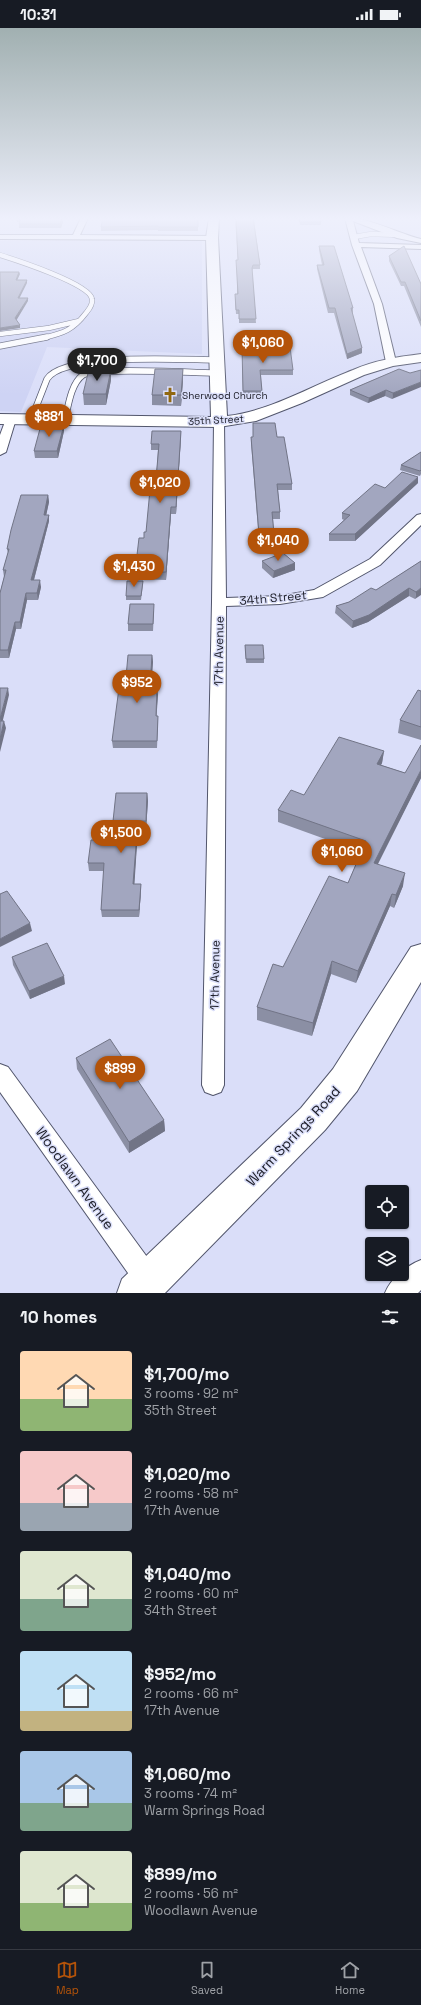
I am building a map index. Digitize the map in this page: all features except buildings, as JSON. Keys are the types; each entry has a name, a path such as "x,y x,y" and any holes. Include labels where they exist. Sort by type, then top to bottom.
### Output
{"street":[{"name":"17th Avenue","path":"213,1085 219,602 219,422 214,277"},
{"path":"368,277 378,304 390,362"},
{"name":"35th Street","path":"6,419 219,422 250,418 297,400 359,372 390,362 421,358"},
{"path":"0,452 6,419"},
{"name":"34th Street","path":"219,602 280,600 318,594 351,577 375,562 421,518"},
{"name":"Warm Springs Road","path":"148,1289 313,1119 345,1080 421,956"},
{"name":"Woodlawn Avenue","path":"0,1074 148,1289"},
{"path":"398,1293 421,1273"}],"lane":[{"path":"0,346 7,346 59,334 76,326 82,320 91,307 92,300 88,292 59,277"},
{"path":"0,334 49,328 82,320"},
{"path":"31,420 51,373 63,367 97,361 217,367"},
{"path":"97,361 98,372"},
{"path":"65,420 77,382 83,375 98,372 217,367"}],"shaded area":[{"path":"0,277 202,277 202,354 47,347 21,412 0,411"}],"place":[{"name":"Sherwood Church","path":"170,395"}]}
